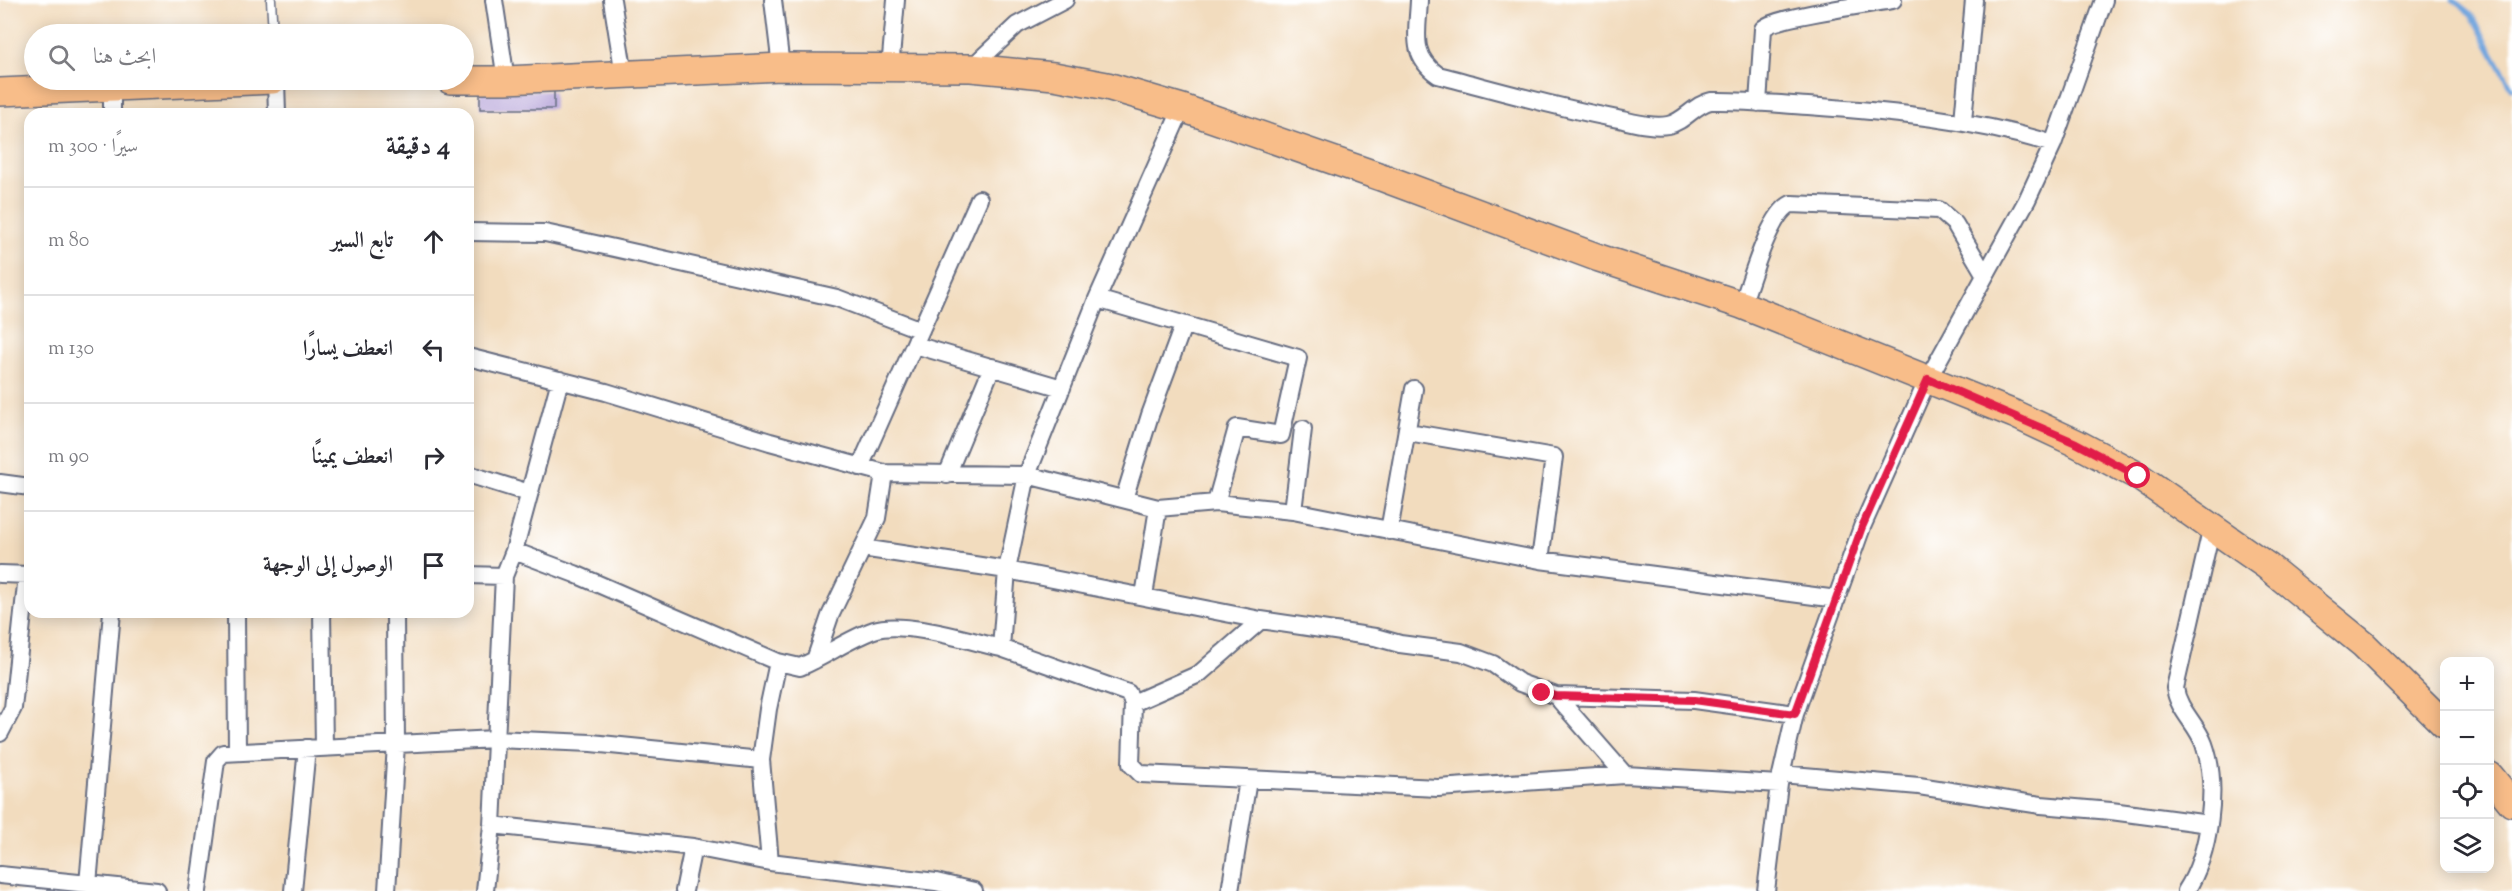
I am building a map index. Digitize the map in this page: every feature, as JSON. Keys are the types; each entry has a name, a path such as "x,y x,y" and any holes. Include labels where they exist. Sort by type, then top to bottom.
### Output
{"main road":[{"path":"474,80 781,67 970,68 1064,78 1107,86 1182,108 1392,180 1599,258 1742,305 1928,379 2076,443 2138,476 2212,525 2267,566 2363,644 2440,719"},
{"path":"0,92 112,101 197,90"},
{"path":"2494,781 2512,803"}],"street":[{"path":"494,0 506,80"},
{"path":"612,0 624,75"},
{"path":"773,0 781,67"},
{"path":"890,69 896,0"},
{"path":"1419,0 1417,47 1421,59 1438,75 1569,110 1648,125 1675,123 1702,103 1711,100 1758,103 1963,121 2008,130 2053,144"},
{"path":"1758,103 1763,30 1766,25 1784,18 1893,0"},
{"path":"1963,121 1974,0"},
{"path":"1768,890 1780,779 1795,714 1837,599 1887,467 1928,379 2027,200 2053,144 2104,0"},
{"path":"970,68 1017,25 1068,1"},
{"path":"275,90 276,108"},
{"path":"1001,648 1007,570 1027,475 1096,299 1182,108"},
{"path":"860,467 979,198"},
{"path":"1742,305 1769,233 1779,214 1791,204 1939,210 1954,224 1985,275"},
{"path":"474,232 556,236 837,298 918,338 992,367 1062,388"},
{"path":"1096,299 1298,358 1281,435 1237,429 1216,503"},
{"path":"1124,499 1150,415 1183,326"},
{"path":"474,358 560,380 884,473 1027,475 1158,508 1216,503 1293,511 1540,560 1837,599"},
{"path":"946,475 992,367"},
{"path":"485,891 492,825 504,576 514,551 560,380"},
{"path":"1389,531 1414,389"},
{"path":"1293,511 1303,429"},
{"path":"1408,432 1554,457 1549,508 1540,560"},
{"path":"815,660 830,616 877,518 884,473"},
{"path":"474,476 529,493"},
{"path":"0,483 24,486"},
{"path":"1143,596 1158,508"},
{"path":"2186,891 2205,849 2209,824 2208,760 2204,742 2177,699 2175,688 2212,525"},
{"path":"862,548 1007,570 1262,620 1461,652 1493,664 1520,683 1556,696 1694,700 1795,714"},
{"path":"514,551 575,574 778,662 800,667 835,647 876,629 896,627 1001,648 1125,691 1133,703 1131,764 1137,771 1248,780 1438,788 1625,776 1780,779 1919,786 2041,805 2111,811 2209,824"},
{"path":"0,574 24,574"},
{"path":"474,575 504,576"},
{"path":"0,733 13,708 24,616"},
{"path":"88,884 111,618"},
{"path":"236,618 237,751"},
{"path":"322,618 324,747"},
{"path":"387,891 396,744 395,618"},
{"path":"1133,703 1199,674 1262,620"},
{"path":"770,862 761,760 768,709 778,662"},
{"path":"1556,696 1625,776"},
{"path":"198,891 216,761 223,753 495,739 591,743 761,760"},
{"path":"293,891 307,748"},
{"path":"1230,891 1248,780"},
{"path":"492,825 693,847 770,862 936,882 974,891"},
{"path":"684,891 693,847"},
{"path":"0,875 17,884 88,884 110,889 157,891"}],"lane":[{"path":"272,0 273,24"}],"building":[{"path":"480,91 554,91 554,109 480,109"}],"waterway":[{"path":"2453,0 2471,14 2512,88"}],"route":[{"path":"1542,693 1556,696 1694,700 1795,714 1862,527 1928,379 2014,414 2138,476"}]}
